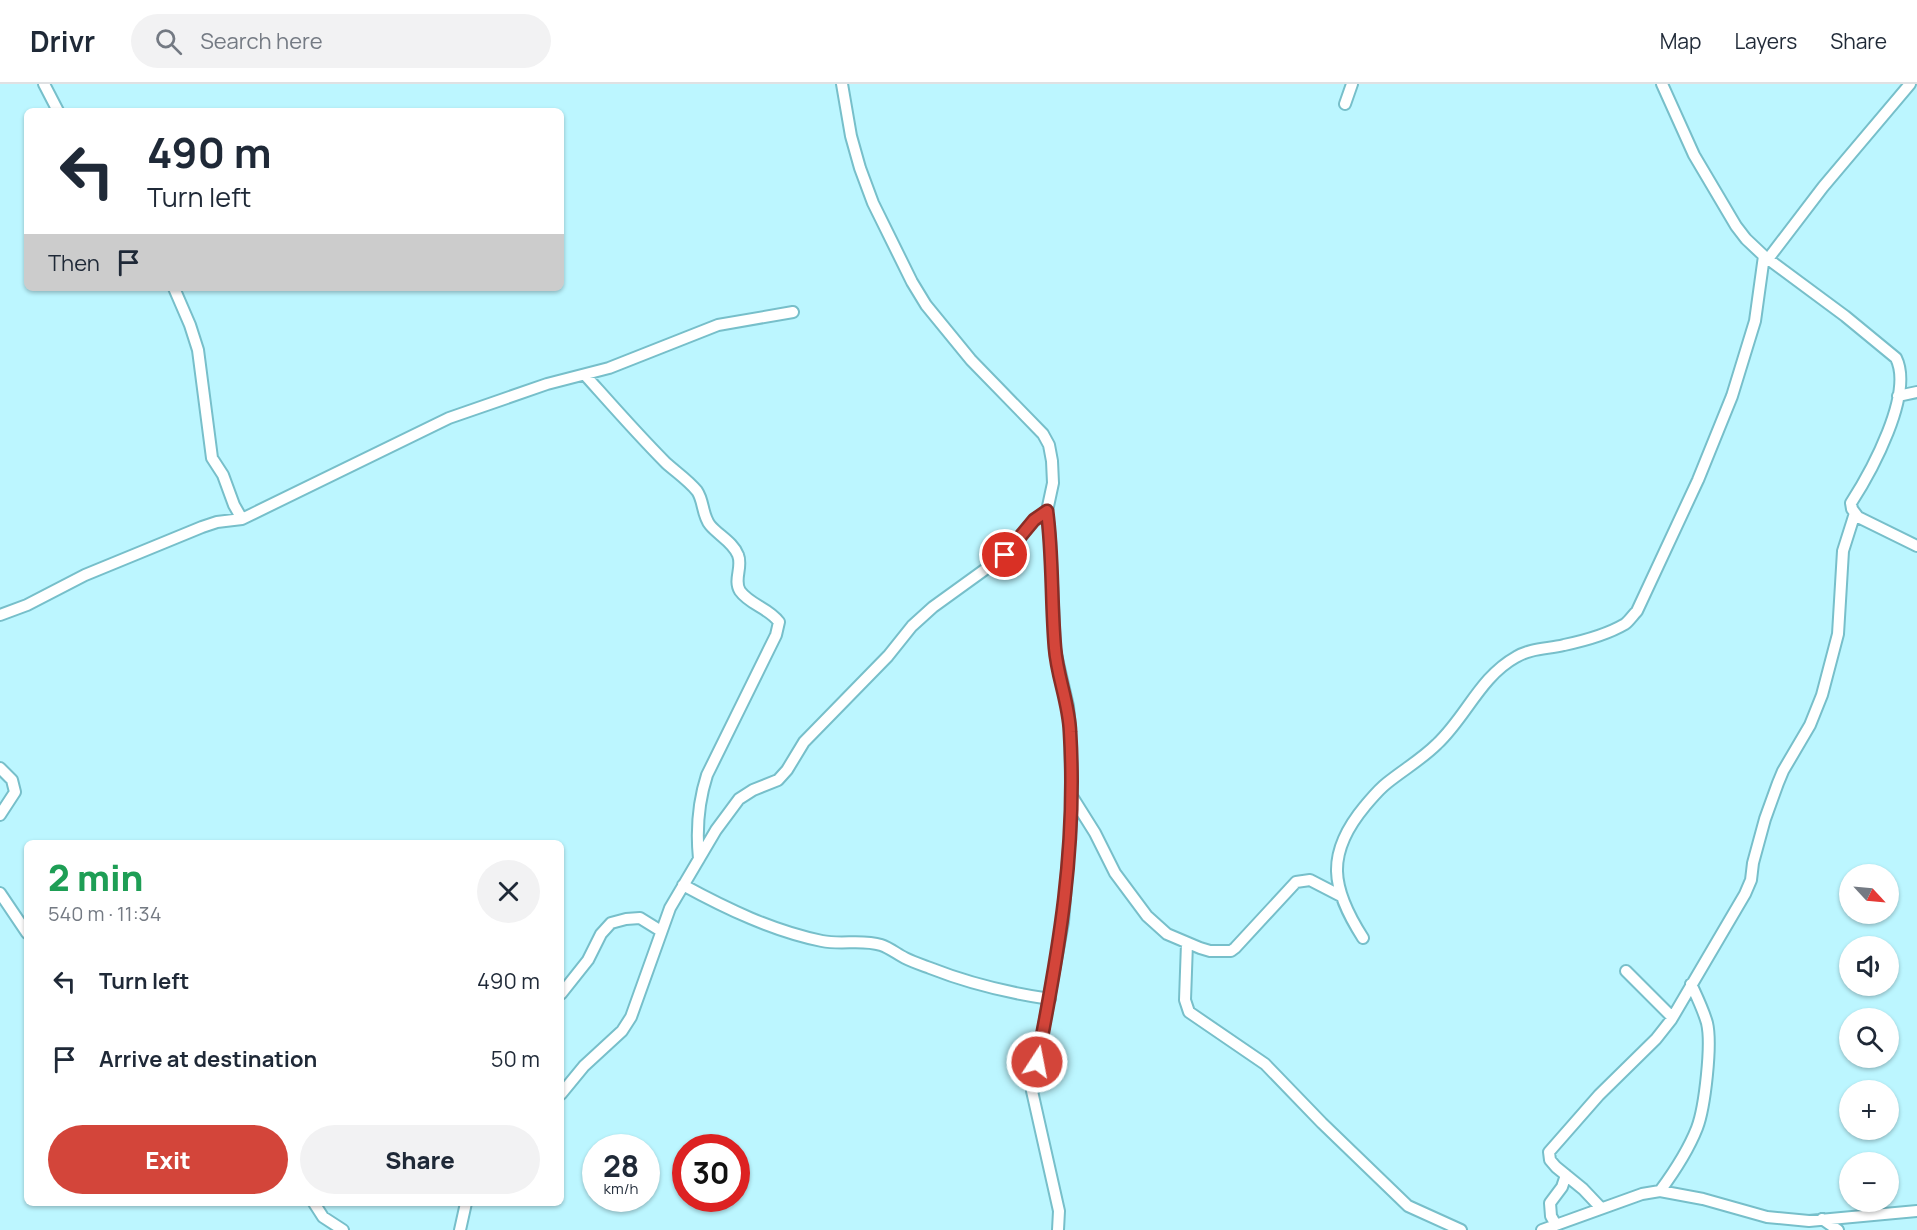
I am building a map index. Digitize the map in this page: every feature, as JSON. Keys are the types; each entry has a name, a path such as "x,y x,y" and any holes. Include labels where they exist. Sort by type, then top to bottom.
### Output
{"street":[{"path":"44,84 56,108"},
{"path":"842,84 851,136 860,168 873,203 912,282 926,305 971,360 1036,425 1049,445 1053,483 1047,511 1055,650 1068,706 1072,796 1063,922 1033,1083 1033,1097 1059,1211 1058,1230"},
{"path":"1345,104 1352,84"},
{"path":"1662,84 1687,141 1741,232 1766,258 1830,304 1890,352 1900,366 1898,396 1886,440 1851,503 1858,517 1917,546"},
{"path":"1363,938 1350,918 1341,896 1337,869 1338,852 1353,820 1385,784 1437,744 1491,677 1517,656 1530,651 1564,645 1607,631 1626,623 1637,611 1682,516 1732,396 1755,321 1766,258 1910,84"},
{"path":"175,291 198,351 212,458 223,475 242,519"},
{"path":"0,615 27,605 85,575 202,527 217,522 242,519 449,418 537,387 609,368 718,325 793,312"},
{"path":"585,375 667,464 696,490 710,524 739,556 738,589 779,622 776,635 707,775 700,796 698,813 699,859"},
{"path":"1898,396 1917,392"},
{"path":"564,1090 584,1066 622,1031 631,1017 661,931 683,885 740,799 753,790 778,780 804,742 888,656 912,626 933,607 1005,555 1034,520 1047,511"},
{"path":"1601,1208 1550,1160 1551,1148 1599,1095 1656,1039 1672,1017 1745,894 1751,880 1765,819 1778,783 1810,725 1820,701 1838,634 1843,551 1855,513"},
{"path":"0,768 12,780 15,792 0,815"},
{"path":"1072,796 1095,833 1115,873 1147,916 1167,934 1187,943 1210,951 1231,951 1291,886 1302,880 1310,880 1341,896"},
{"path":"683,885 738,913 788,933 827,942 874,943 949,975 1023,995 1050,999"},
{"path":"0,893 24,929"},
{"path":"564,990 588,960 601,934 611,923 640,918 661,931"},
{"path":"1187,943 1185,1000 1189,1012 1265,1064 1408,1206 1461,1230"},
{"path":"1626,971 1672,1017"},
{"path":"1660,1191 1698,1126 1708,1064 1707,1025 1702,1007 1691,984"},
{"path":"1556,1225 1551,1216 1550,1203 1562,1186 1566,1175"},
{"path":"1542,1230 1642,1194 1660,1191 1703,1198 1767,1217 1809,1221 1917,1211"},
{"path":"316,1206 323,1217 343,1230"},
{"path":"460,1230 465,1206"},
{"path":"1822,1219 1838,1230"}],"route":[{"path":"1005,555 1034,520 1047,511 1055,650 1068,706 1070,729 1072,810 1063,922 1037,1062"}]}
